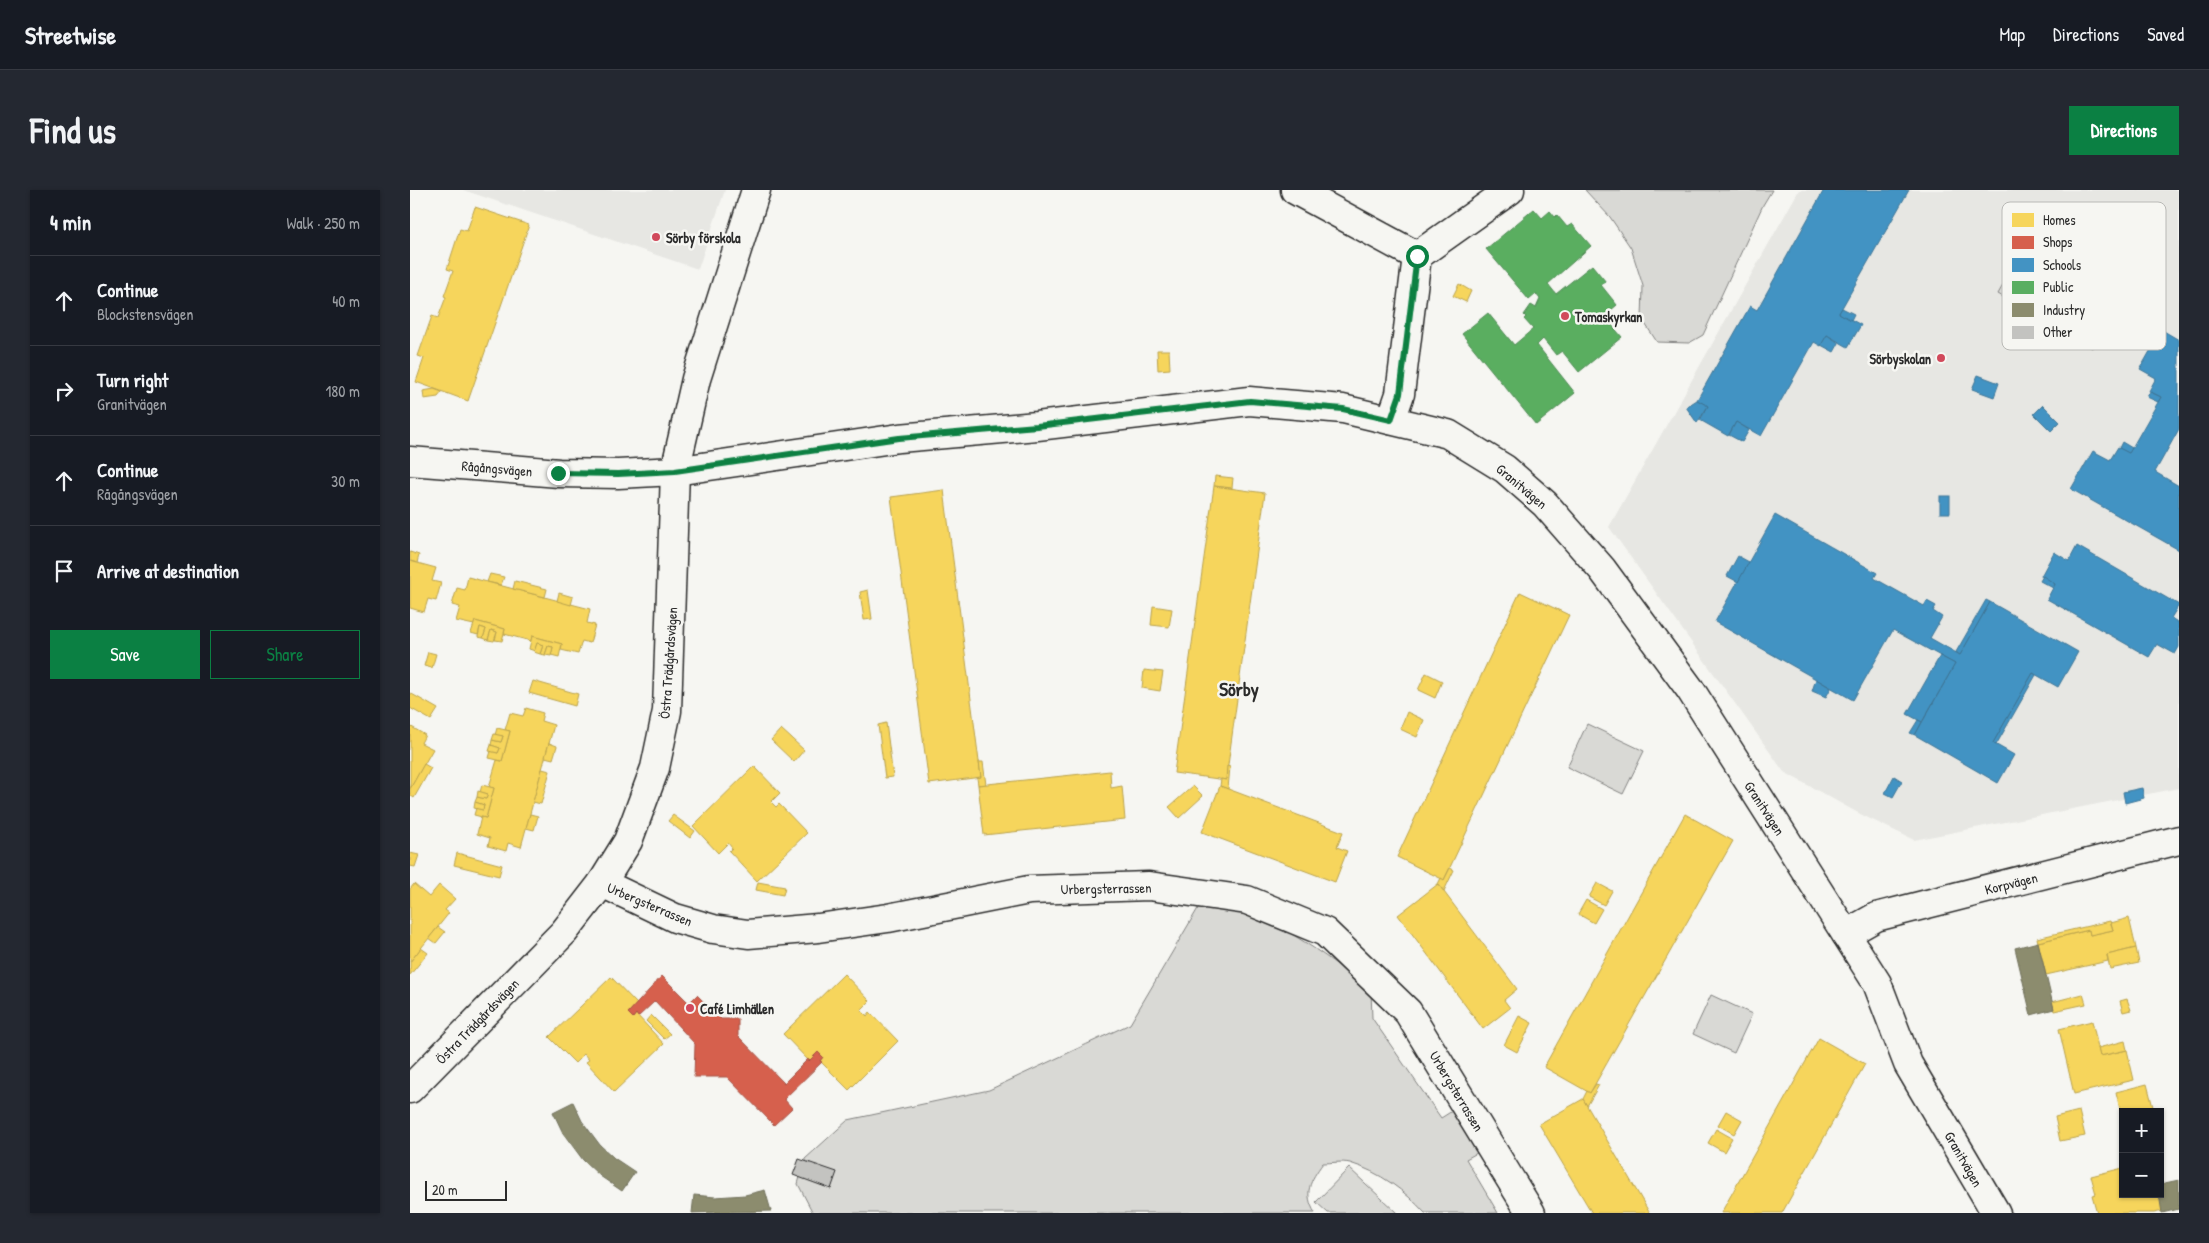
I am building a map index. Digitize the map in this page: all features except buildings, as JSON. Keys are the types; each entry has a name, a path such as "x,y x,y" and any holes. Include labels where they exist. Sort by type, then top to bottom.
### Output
{"street":[{"name":"Östra Trädgårdsvägen","path":"410,1089 564,932 602,883 628,841 655,768 667,711 675,471 696,379 756,190"},
{"path":"1295,190 1417,256"},
{"path":"1391,420 1400,394 1417,256 1510,190"},
{"name":"Granitvägen","path":"675,471 899,438 1037,426 1250,401 1343,409 1448,434 1505,469 1546,504 1602,569 1690,689 1877,983 1908,1064 1996,1213"},
{"name":"Rågångsvägen","path":"410,461 558,473 618,474 675,471"},
{"name":"Korpvägen","path":"1846,934 1876,917 2179,840"},
{"name":"Urbergsterrassen","path":"602,883 675,918 712,929 748,934 818,928 888,918 1029,890 1149,886 1247,900 1325,932 1408,1012 1531,1213"}],"shaded area":[{"name":"Sörby förskola","path":"463,190 725,190 698,269"},
{"path":"1585,190 1772,190 1763,205 1703,335 1689,343 1657,342 1642,319 1643,286 1631,248 1610,217"},
{"name":"Sörbyskolan","path":"1799,190 2179,190 2179,788 1914,840 1860,814 1784,772 1609,527"},
{"path":"2002,287 2002,296 1998,294"},
{"path":"1587,724 1644,751 1623,794 1567,767"},
{"path":"1200,905 1230,907 1266,920 1323,954 1371,991 1372,1018 1441,1118 1460,1106 1488,1147 1466,1159 1498,1213 1425,1213 1409,1197 1382,1177 1350,1163 1340,1162 1323,1163 1312,1181 1309,1199 1315,1213 813,1213 798,1184 805,1159 848,1120 989,1090 1130,1024"},
{"path":"1711,995 1752,1014 1734,1053 1693,1034"},
{"path":"1349,1168 1397,1213 1328,1213 1316,1202"}],"place":[{"name":"Sörby förskola","path":"656,237"},
{"name":"Tomaskyrkan","path":"1565,316"},
{"name":"Sörbyskolan","path":"1941,358"},
{"name":"Café Limhällen","path":"690,1008"}],"district":[{"name":"Sörby","path":"1239,689"}],"route":[{"path":"558,473 618,474 675,471 899,438 1037,426 1092,418 1250,401 1343,409 1391,420 1400,394 1417,256"}]}
